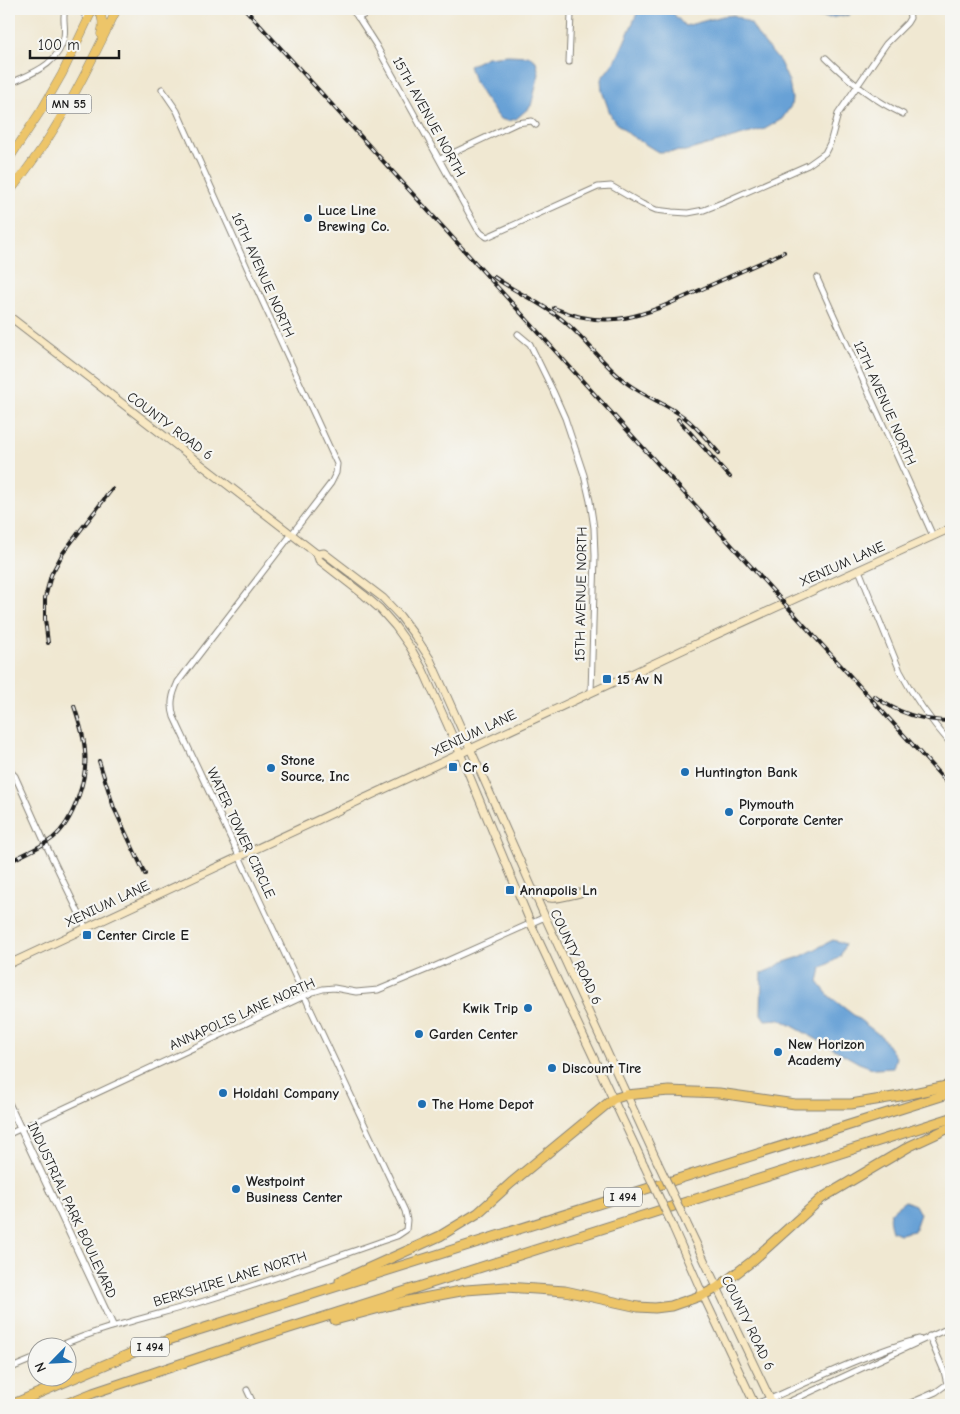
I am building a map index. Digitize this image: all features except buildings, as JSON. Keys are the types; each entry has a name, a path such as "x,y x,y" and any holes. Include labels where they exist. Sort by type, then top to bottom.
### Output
{"highway":[{"name":"MN 55","path":"9,159 42,109 62,74 93,9"},
{"path":"96,52 103,26 103,18 98,9"},
{"name":"MN 55","path":"9,193 29,167 70,102 116,9"},
{"path":"293,1300 440,1236 478,1214 511,1183 613,1099 626,1095 669,1091 719,1093 795,1104 851,1104 951,1086"},
{"name":"I 494","path":"11,1405 139,1350 195,1331 951,1093"},
{"name":"I 494","path":"63,1405 93,1392 315,1320 951,1118"},
{"path":"315,1320 334,1320 402,1302 466,1290 506,1287 565,1291 638,1307 655,1308 671,1306 717,1288 751,1262 822,1198 910,1146 951,1127"}],"main road":[{"name":"COUNTY ROAD 6","path":"9,316 317,554 319,560 380,609 410,647 423,670 460,753 531,924 755,1405"},
{"name":"XENIUM LANE","path":"9,964 591,692 951,528"},
{"name":"COUNTY ROAD 6","path":"317,554 324,553 382,598 400,616 430,659 626,1095 771,1402"},
{"path":"531,887 542,896 550,899 580,893"}],"street":[{"path":"9,84 42,69 58,55 64,36 63,22 65,9"},
{"path":"80,9 88,19"},
{"name":"15TH AVENUE NORTH","path":"351,9 376,45 477,228 480,233 487,237 606,186 611,186 656,210 688,213 724,202 808,165 825,152 830,144 838,114 856,85"},
{"path":"358,17 376,9"},
{"path":"569,62 570,9"},
{"path":"856,85 886,44 907,23 910,18 910,9"},
{"path":"826,58 856,85 904,114"},
{"name":"16TH AVENUE NORTH","path":"162,88 177,111 337,464 336,473"},
{"path":"440,159 517,123 532,121 536,125"},
{"name":"12TH AVENUE NORTH","path":"817,278 934,536"},
{"name":"15TH AVENUE NORTH","path":"518,334 530,344 561,409 580,461 590,502 594,528 595,556 591,692"},
{"name":"WATER TOWER CIRCLE","path":"336,473 331,483 178,682 171,699 174,717 405,1210 406,1230"},
{"path":"859,570 907,685 926,714 951,744"},
{"path":"9,770 15,776 86,928"},
{"name":"ANNAPOLIS LANE NORTH","path":"9,1134 305,996 323,989 334,988 356,992 378,990 545,918"},
{"name":"INDUSTRIAL PARK BOULEVARD","path":"9,1104 113,1326"},
{"name":"BERKSHIRE LANE NORTH","path":"78,1339 113,1326 194,1304 274,1278 397,1236 406,1230"},
{"path":"755,1405 771,1402 838,1369 899,1344 929,1336 951,1327"},
{"path":"906,1405 936,1392 947,1384 944,1371 929,1336"},
{"path":"782,1405 908,1348 929,1336"},
{"path":"9,1369 28,1361"},
{"path":"247,1390 254,1405"}],"water":[{"path":"639,9 669,9 685,26 734,15 751,24 759,37 780,62 789,82 792,99 791,106 782,119 765,129 686,151 658,152 630,135 611,116 602,91 601,79 617,58"},
{"path":"790,9 853,9 849,15 828,18 808,15"},
{"path":"529,56 536,61 539,74 531,106 516,119 508,121 500,119 483,96 474,81 469,66 487,57"},
{"path":"833,940 845,944 840,957 821,968 818,982 829,996 882,1037 896,1057 893,1068 875,1069 859,1063 780,1019 765,1020 761,1014 762,973 781,963 800,957"},
{"path":"905,1201 915,1205 920,1214 914,1231 899,1234 892,1231 889,1220 893,1210"}],"railway":[{"path":"245,9 951,787"},
{"path":"554,308 594,319 629,317 664,306 784,252"},
{"path":"494,277 557,316 573,329 619,377 635,389 684,417 719,453"},
{"path":"678,419 730,477"},
{"path":"48,643 45,598 51,575 63,553 112,489"},
{"path":"874,696 892,707 920,718 951,721"},
{"path":"9,862 53,838 61,830 73,810 82,785 85,762 84,739 74,706"},
{"path":"99,761 114,808 145,874"}],"place":[{"name":"Luce Line Brewing Co.","path":"308,218"},
{"name":"15 Av N","path":"607,679"},
{"name":"Cr 6","path":"453,767"},
{"name":"Stone Source, Inc","path":"271,768"},
{"name":"Huntington Bank","path":"685,772"},
{"name":"Plymouth Corporate Center","path":"729,812"},
{"name":"Annapolis Ln","path":"510,890"},
{"name":"Center Circle E","path":"87,935"},
{"name":"Kwik Trip","path":"528,1008"},
{"name":"Garden Center","path":"419,1034"},
{"name":"New Horizon Academy","path":"778,1052"},
{"name":"Discount Tire","path":"552,1068"},
{"name":"Holdahl Company","path":"223,1093"},
{"name":"The Home Depot","path":"422,1104"},
{"name":"Westpoint Business Center","path":"236,1189"}]}
